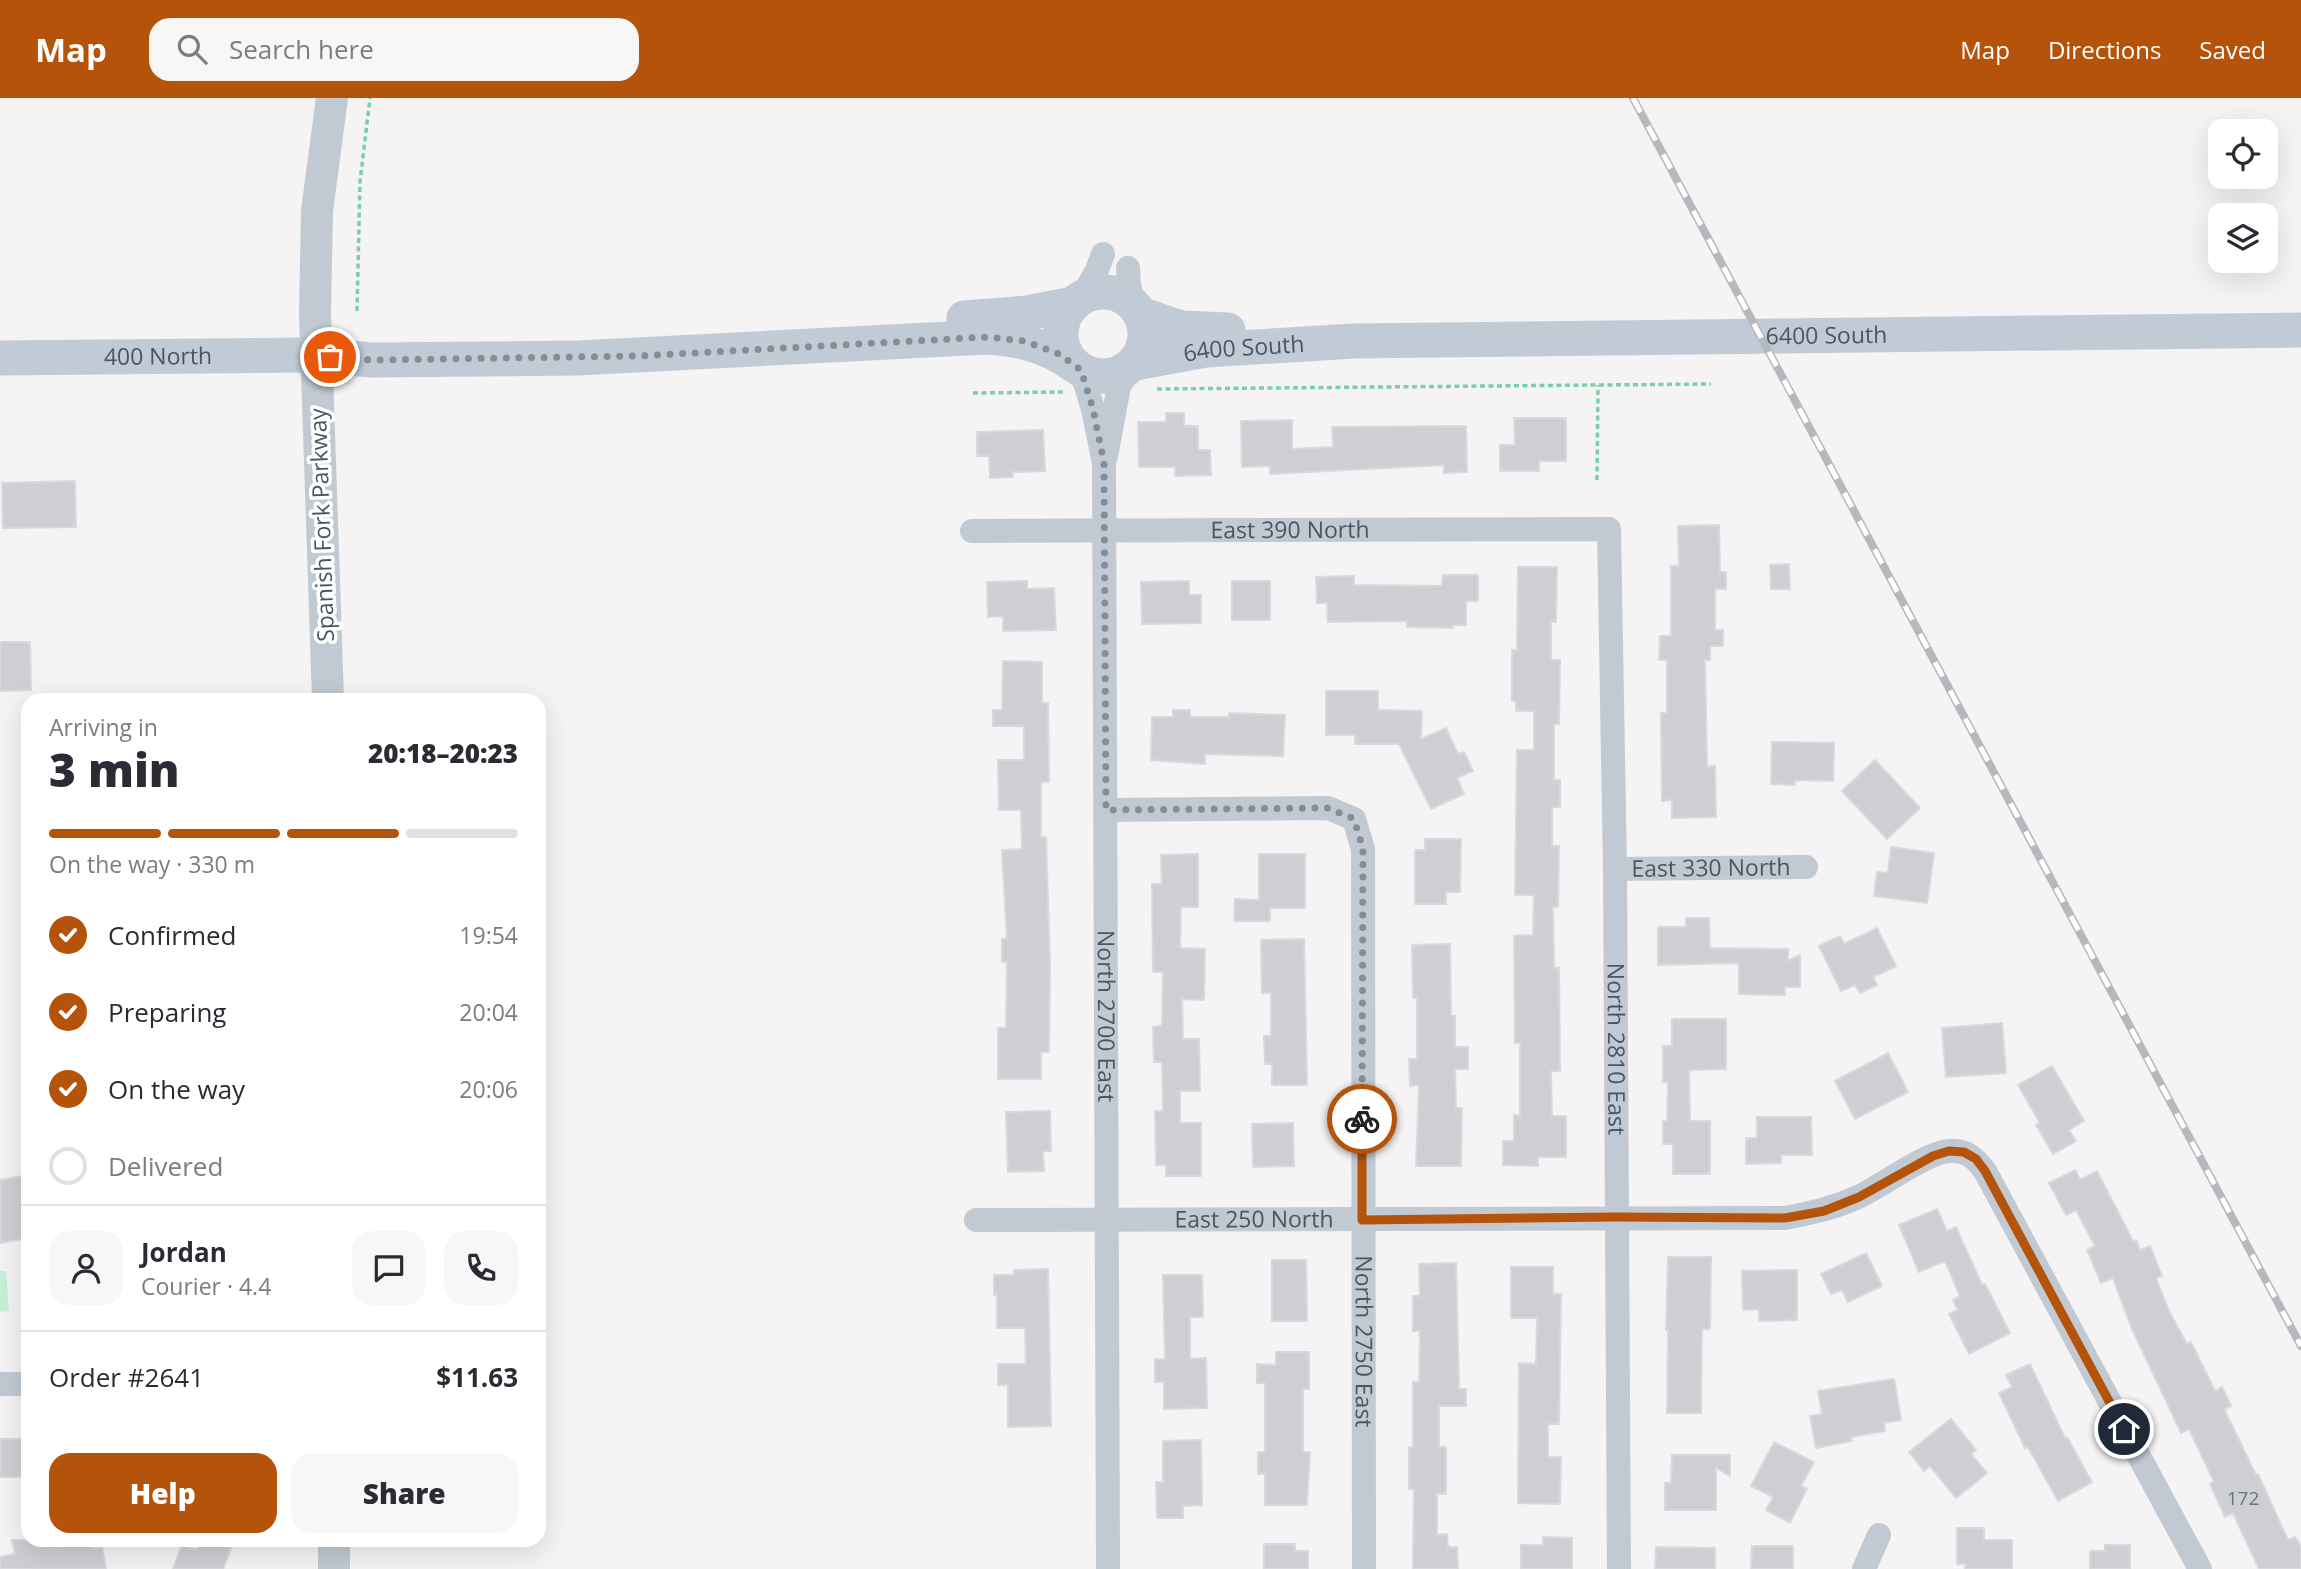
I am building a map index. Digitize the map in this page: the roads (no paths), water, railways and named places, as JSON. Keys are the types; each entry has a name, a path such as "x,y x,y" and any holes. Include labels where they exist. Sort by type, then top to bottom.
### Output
{"main road":[{"path":"1104,292 1125,298 1137,309 1146,334 1138,372 1102,377 1074,376 1060,333 1062,322 1078,300 1104,292"},
{"name":"400 North","path":"316,355 343,345 368,341 688,335 997,316 1078,300"},
{"name":"6400 South","path":"1137,309 1160,322 1198,330 1282,332 1354,341"},
{"name":"6400 South","path":"1138,372 1206,350 1354,341 2301,330"},
{"name":"400 North","path":"0,358 316,355 373,360 639,356 987,337 1035,344 1059,354 1074,376"}],"street":[{"name":"Spanish Fork Parkway","path":"328,693 316,355 317,211 331,98"},
{"path":"1078,300 1097,271 1103,254"},
{"path":"1128,268 1129,285 1137,309"},
{"name":"North 2700 East","path":"1104,463 1119,386 1138,372"},
{"name":"North 2700 East","path":"1074,376 1093,409 1104,463 1108,1569"},
{"name":"East 390 North","path":"972,531 1609,529"},
{"name":"North 2810 East","path":"1609,529 1615,869 1619,1569"},
{"name":"North 2750 East","path":"1106,810 1328,808 1354,819 1363,849 1364,1569"},
{"name":"East 330 North","path":"1615,869 1806,867"},
{"name":"East 250 North","path":"975,1220 1785,1218 1824,1211 1859,1197 1933,1156 1949,1151 1964,1152 1976,1159 1985,1171 2200,1569"},
{"path":"0,1384 21,1384"},
{"path":"1864,1569 1879,1535"},
{"path":"334,1547 334,1569"}],"railway":[{"path":"1633,98 2301,1346"}]}
